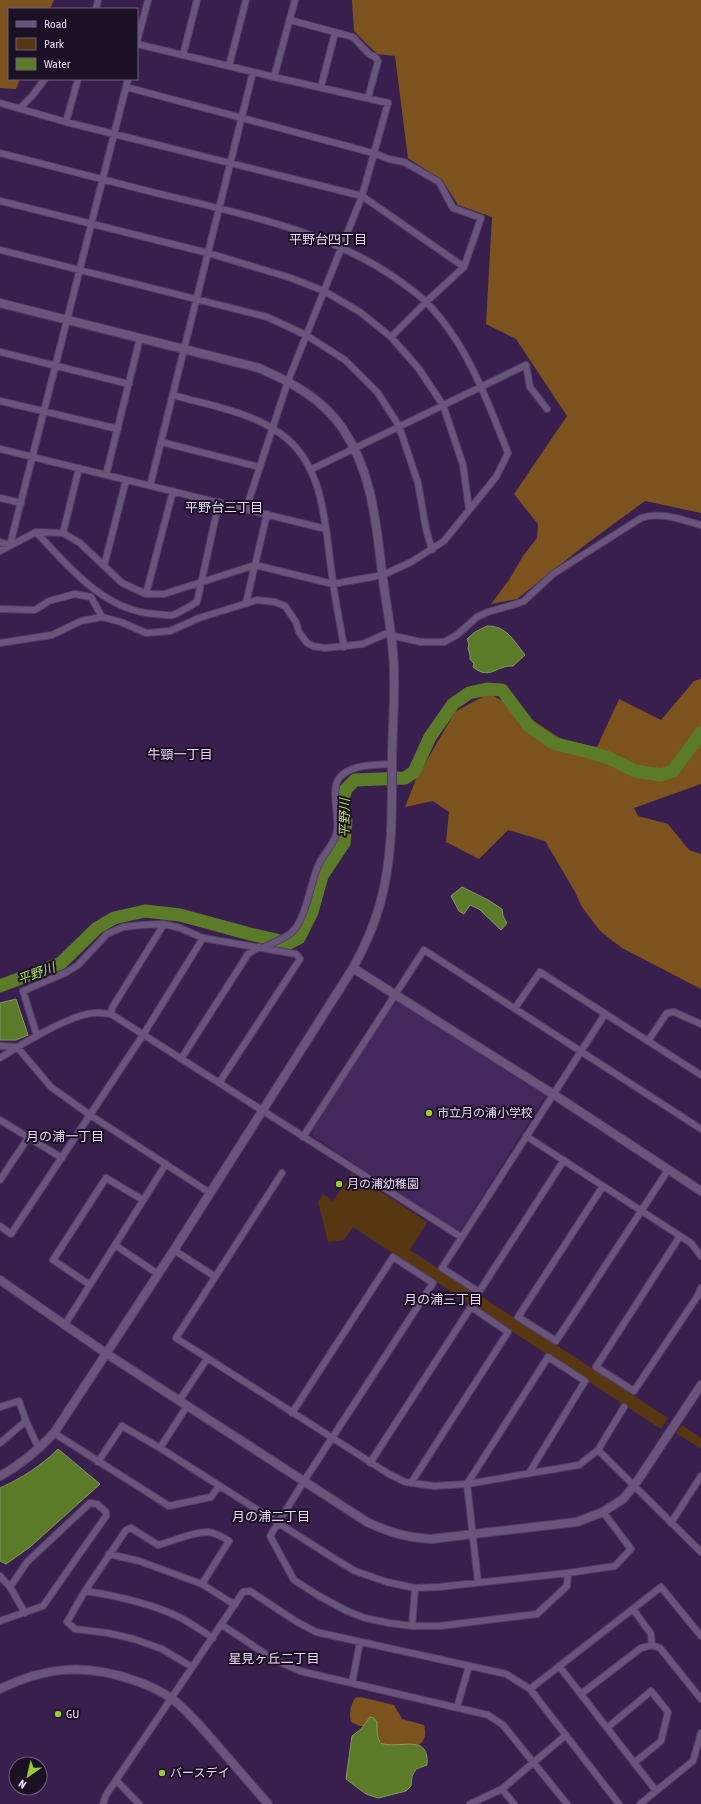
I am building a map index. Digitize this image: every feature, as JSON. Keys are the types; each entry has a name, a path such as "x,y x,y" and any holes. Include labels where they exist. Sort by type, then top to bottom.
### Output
{"street":[{"path":"138,39 148,0"},
{"path":"183,55 197,0"},
{"path":"229,66 246,0"},
{"path":"274,77 295,0"},
{"path":"290,20 353,37 369,54 375,57 378,61 368,98"},
{"path":"321,87 334,33"},
{"path":"138,43 253,72 388,103 362,196 288,381 246,509"},
{"path":"150,486 253,72"},
{"path":"20,108 32,96 44,80"},
{"path":"66,122 78,80"},
{"path":"10,545 128,80"},
{"path":"126,87 404,162 439,182 453,208 481,218 464,267 391,337"},
{"path":"0,103 66,122 362,196 464,267"},
{"path":"0,153 219,208 314,236 367,260 391,275 426,302 458,343 482,385 508,453 496,477 449,536 432,550 383,575 333,584 255,565 164,594 146,594 122,583 80,542 63,533 36,532 0,551"},
{"path":"0,202 208,254 291,278 324,291 360,312 391,337 419,369 443,405 463,465 470,508"},
{"path":"0,250 266,317 306,335 345,360 378,393 399,426 418,483 426,529 432,550"},
{"path":"0,303 259,368 288,381 317,401 342,428 355,449 370,488 392,636 394,673 392,764 393,799 390,851 380,904 364,948 353,968 174,1250 54,1433 39,1449 18,1465 0,1476"},
{"path":"106,475 140,338"},
{"path":"0,352 129,384"},
{"path":"310,470 482,385 526,365 530,387 547,409"},
{"path":"173,395 250,417 272,428 293,444 301,455 310,470 324,510 333,584 344,648"},
{"path":"0,401 118,430"},
{"path":"161,442 259,467"},
{"path":"0,449 326,529"},
{"path":"63,533 79,468"},
{"path":"104,566 126,480"},
{"path":"146,594 173,491"},
{"path":"0,498 21,503"},
{"path":"36,532 78,577 114,602 131,610 148,614 172,615 197,602 219,502"},
{"path":"246,603 267,514"},
{"path":"0,643 52,635 81,620 102,617 121,622 146,633 170,631 199,618 257,600 275,602 285,606 290,612 299,632 307,643 313,646 325,648 344,648 363,644 385,634 430,643 444,642 450,640 477,617 524,601 553,574 641,518 654,514 701,525"},
{"path":"0,542 10,545"},
{"path":"0,609 35,610 49,601 75,594 91,597 102,617"},
{"path":"181,1059 248,954 291,933 298,924 319,864 335,838 338,817 335,791 336,783 341,777 356,767 392,764"},
{"path":"111,1014 112,1008 164,924"},
{"path":"37,1036 23,991 67,972 78,965 107,934 123,927 164,924 180,928 203,938 296,954 300,959 219,1084"},
{"path":"0,1226 11,1234 143,1035 203,938"},
{"path":"303,1137 424,950 701,1129"},
{"path":"353,968 553,1094 701,1191"},
{"path":"515,1008 540,972 701,1075"},
{"path":"0,1058 37,1036 79,1016 96,1012 111,1014 461,1237"},
{"path":"648,1041 667,1013 674,1012 701,1024"},
{"path":"564,1160 479,1292 442,1268 605,1014"},
{"path":"0,1046 17,1047 51,1087 90,1115 210,1193"},
{"path":"0,1120 62,1158"},
{"path":"526,1136 691,1242 701,1256"},
{"path":"0,1180 28,1138"},
{"path":"64,1326 166,1164"},
{"path":"603,1186 518,1317 556,1341 668,1170"},
{"path":"282,1173 214,1276 176,1338 370,1463 389,1474 411,1483 434,1486 467,1484 579,1465 598,1450 624,1407"},
{"path":"90,1285 54,1260 106,1178 143,1200"},
{"path":"680,1236 596,1367 634,1391 699,1298 701,1288"},
{"path":"115,1246 158,1274"},
{"path":"174,1250 214,1276"},
{"path":"292,1413 393,1257 433,1283 304,1481 270,1536 294,1580 347,1612 365,1618 412,1626 440,1626 536,1614 567,1586 568,1574"},
{"path":"0,1280 64,1326 367,1522 392,1534 411,1538 431,1539 577,1522 603,1512 623,1499 634,1486 701,1385"},
{"path":"370,1463 471,1307 508,1332 411,1483"},
{"path":"478,1582 474,1534 467,1484 548,1357 586,1381 529,1473"},
{"path":"179,1401 208,1359"},
{"path":"0,1407 19,1401 26,1421 39,1449"},
{"path":"160,1448 187,1406"},
{"path":"0,1443 26,1421"},
{"path":"98,1462 122,1426 160,1448 277,1524 355,1571 387,1582 415,1588 568,1574 616,1566 631,1549 603,1512"},
{"path":"54,1433 169,1506 211,1497 219,1486"},
{"path":"598,1450 701,1552"},
{"path":"671,1523 701,1476"},
{"path":"0,1621 43,1606 106,1516 106,1512 97,1504 90,1503 27,1562 10,1587"},
{"path":"192,1666 162,1649 134,1639 108,1633 75,1629 68,1622 85,1591 109,1554 126,1530 131,1528 158,1545 209,1532 229,1541 202,1584"},
{"path":"109,1554 139,1561 202,1584 235,1605"},
{"path":"0,1576 10,1587 24,1613"},
{"path":"530,1689 661,1587 701,1636"},
{"path":"412,1626 415,1588"},
{"path":"85,1591 120,1596 151,1606 181,1618 213,1638"},
{"path":"103,1804 106,1794 192,1666 244,1592 250,1591 297,1622 316,1632 506,1674 530,1689 619,1804"},
{"path":"633,1609 651,1634 652,1645"},
{"path":"222,1625 273,1659 300,1671 488,1715 503,1725 567,1804"},
{"path":"352,1682 360,1642"},
{"path":"581,1694 641,1648 652,1645 660,1648 701,1699"},
{"path":"457,1708 469,1666"},
{"path":"559,1666 656,1791"},
{"path":"0,1689 22,1679 44,1672 66,1669 90,1669 115,1674 157,1689 171,1698 198,1724 267,1804"},
{"path":"607,1728 651,1691 668,1712 660,1741 634,1763"},
{"path":"640,1804 693,1761 701,1733"},
{"path":"470,1804 502,1789 566,1735"},
{"path":"116,1780 139,1804"},
{"path":"502,1789 514,1804"}],"shaded area":[{"path":"0,0 54,0 50,8 8,8 8,80 20,80 16,89 0,88"},
{"path":"352,0 701,0 701,513 645,501 589,542 517,599 491,604 537,538 538,524 514,494 567,416 516,339 486,324 492,217 458,205 443,181 408,158 395,56 377,54 354,31"},
{"path":"701,679 701,784 634,808 638,816 668,824 689,850 701,854 701,989 622,948 600,931 582,907 574,890 545,841 508,830 479,859 446,842 449,812 433,801 405,807 416,779 455,712 489,693 564,741 597,747 619,699 661,720 694,681"},
{"name":"市立月の浦小学校","path":"399,999 546,1095 461,1230 458,1232 314,1137 312,1131 394,1000"},
{"path":"360,1697 394,1705 402,1719 424,1725 425,1735 422,1742 417,1746 410,1748 401,1748 384,1745 377,1742 372,1726 360,1726 351,1722 350,1710 352,1704 355,1698"}],"green space":[{"path":"352,1173 427,1222 410,1250 668,1418 661,1429 353,1227 344,1240 328,1242 318,1202 323,1194 333,1201"},
{"path":"682,1425 701,1438 701,1449 676,1433"}],"water":[{"path":"487,626 500,628 505,631 525,655 513,666 507,666 489,673 484,673 473,667 474,664 470,659 468,648 469,644 467,639 475,632"},
{"path":"462,887 502,909 503,916 507,923 501,930 479,909 470,905 464,914 459,911 451,896"},
{"path":"16,999 28,1035 16,1040 0,1040 0,1003"},
{"path":"58,1449 100,1484 30,1547 6,1564 0,1561 0,1488 31,1471"},
{"path":"370,1717 374,1718 377,1722 377,1734 380,1743 388,1745 418,1745 424,1749 427,1755 427,1765 416,1769 412,1776 411,1786 406,1791 378,1798 366,1794 346,1779 352,1736 361,1729"}],"waterway":[{"name":"平野川","path":"0,986 61,963 97,928 114,918 145,911 180,915 289,943 299,938 312,912 322,876 344,843 346,821 342,802 346,789 355,780 405,778 414,772 430,737 453,704 469,693 487,689 502,690 529,726 553,743 611,759 635,771 661,775 673,771 701,733"}],"place":[{"name":"市立月の浦小学校","path":"429,1113"},
{"name":"月の浦幼稚園","path":"339,1184"},
{"name":"GU","path":"58,1714"},
{"name":"バースデイ","path":"162,1773"}],"district":[{"name":"平野台四丁目","path":"328,239"},
{"name":"平野台三丁目","path":"224,507"},
{"name":"牛頸一丁目","path":"180,754"},
{"name":"月の浦一丁目","path":"65,1136"},
{"name":"月の浦三丁目","path":"443,1299"},
{"name":"月の浦二丁目","path":"271,1516"},
{"name":"星見ヶ丘二丁目","path":"274,1658"}]}
